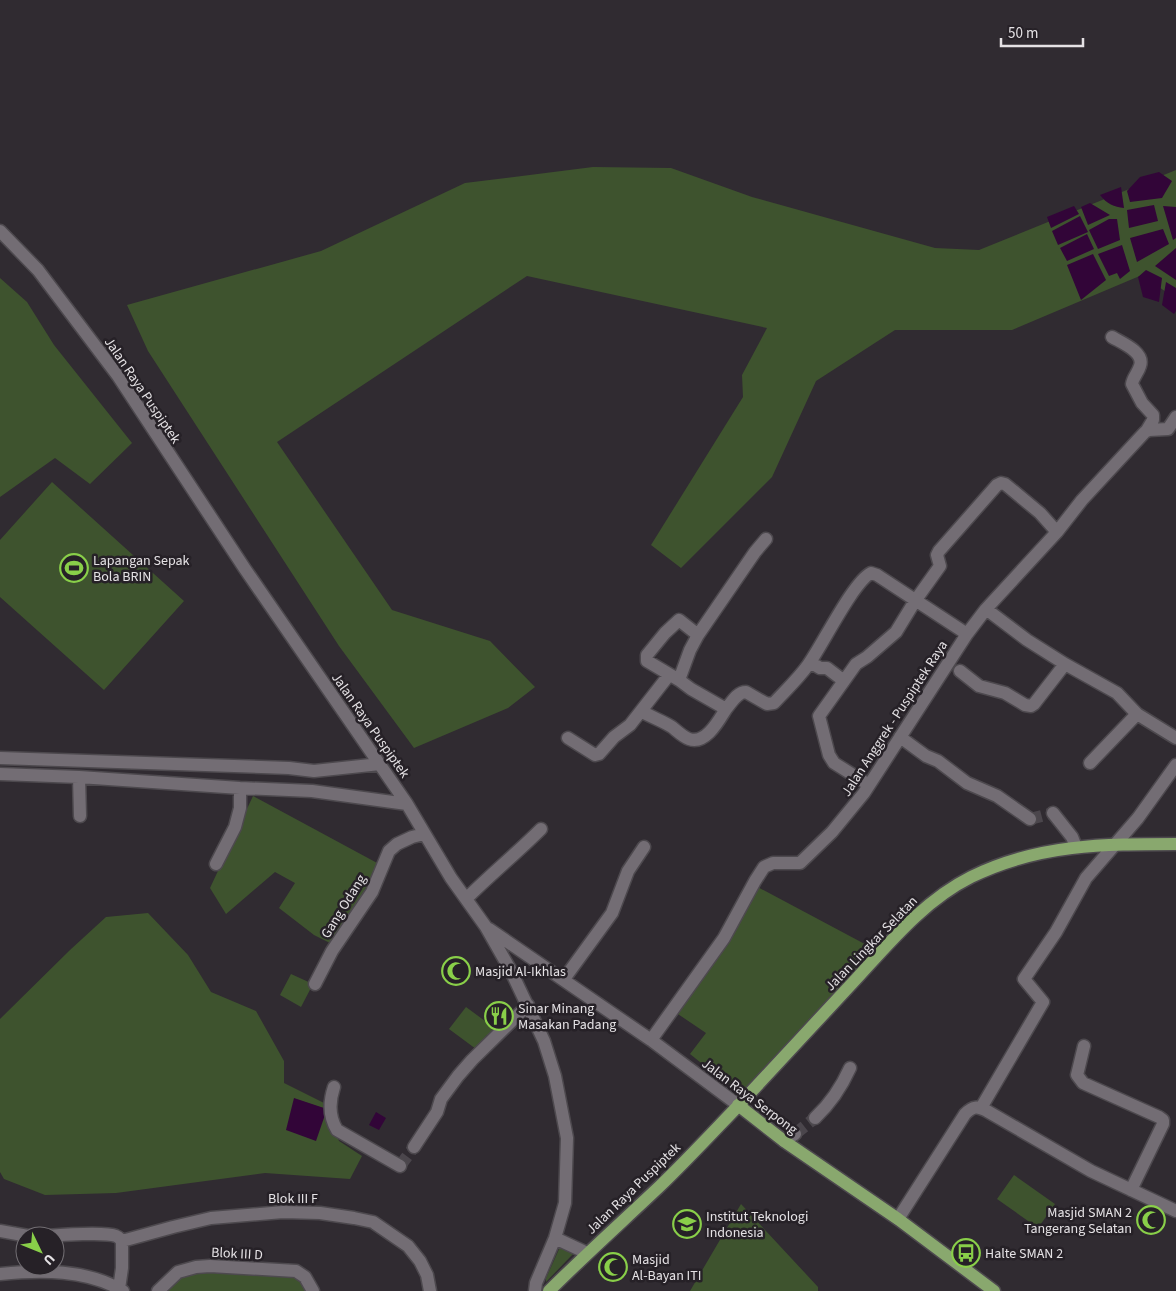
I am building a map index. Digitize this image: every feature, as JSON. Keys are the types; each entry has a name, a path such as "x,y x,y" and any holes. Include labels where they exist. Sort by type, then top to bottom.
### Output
{"main road":[{"name":"Jalan Lingkar Selatan","path":"738,1106 892,940 934,901 969,878 1026,856 1076,847 1115,844 1176,844"},
{"name":"Jalan Raya Serpong","path":"738,1106 790,1137 994,1291"},
{"name":"Jalan Raya Puspiptek","path":"549,1291 661,1185 738,1106"}],"street":[{"name":"Jalan Raya Puspiptek","path":"0,231 38,270 118,376 244,569 407,804 424,834 486,927 528,1005 544,1042 555,1076 567,1138 565,1203 555,1238 536,1283 535,1291"},
{"path":"1112,337 1139,354 1141,359 1132,384 1142,403 1153,415 1153,420 1147,430"},
{"path":"1147,430 1168,429 1176,417"},
{"name":"Jalan Anggrek - Puspiptek Raya","path":"651,1040 724,938 764,868 773,863 794,864 805,860 851,810 966,634 986,609 1057,532 1082,500 1147,430"},
{"path":"869,785 834,763 829,755 819,716 856,664 896,632 940,566 937,555 939,551 997,485 1001,483 1005,484 1040,513 1057,532"},
{"path":"568,738 595,754 599,754 614,736 630,725 641,710 674,677 698,635 755,552 766,540"},
{"path":"641,710 655,720 671,726 688,739 693,739 706,734 742,692 746,692 771,705 810,662 854,590 871,573 877,575 966,634"},
{"path":"986,609 1027,640 1065,664 1118,693 1137,714 1176,738"},
{"path":"698,635 679,620 665,633 647,655 647,661 726,709"},
{"path":"810,662 820,668 827,668 844,681"},
{"path":"960,672 980,686 1005,693 1025,705 1031,706 1065,664"},
{"path":"1090,763 1137,714"},
{"path":"900,737 926,756 938,761 967,783 997,796 1030,819"},
{"path":"0,758 289,768 314,771 380,764"},
{"path":"981,1108 1043,1002 1024,979 1056,932 1086,878 1138,818 1176,766"},
{"path":"312,791 311,776 314,771"},
{"path":"0,774 79,776 240,788 312,791 407,804"},
{"path":"79,776 80,816"},
{"path":"216,864 235,827 240,808 240,788"},
{"path":"1053,813 1072,837 1076,847"},
{"path":"466,899 541,829"},
{"name":"Gang Odang","path":"315,984 332,951 372,892 389,851 397,844 424,834"},
{"path":"564,979 612,913 628,871 644,847"},
{"name":"Jalan Raya Serpong","path":"486,927 651,1040 738,1106"},
{"path":"414,1147 437,1112 441,1099 458,1076 528,1005"},
{"path":"1084,1046 1077,1075 1083,1083 1163,1120 1163,1124 1131,1190"},
{"path":"815,1118 828,1106 839,1091 850,1068"},
{"path":"334,1087 330,1098 331,1111 337,1130 400,1166"},
{"path":"898,1219 965,1114 972,1108 981,1108 1091,1171 1176,1211"},
{"name":"Blok III F","path":"122,1241 212,1218 283,1212 320,1212 373,1222 408,1246 420,1260 427,1274 430,1291"},
{"path":"0,1231 15,1234"},
{"path":"0,1274 50,1270 101,1280 121,1290 122,1241 116,1236 101,1234 65,1235"},
{"path":"555,1238 587,1253"},
{"name":"Blok III D","path":"158,1291 178,1272 185,1269 210,1266 296,1271 306,1277 313,1291"}],"green space":[{"path":"593,167 671,168 752,197 935,248 979,250 1176,170 1176,299 1142,275 1012,330 895,330 816,381 772,477 681,568 651,545 743,397 742,375 767,328 527,276 277,442 392,610 490,641 535,687 508,708 414,748 339,646 148,351 127,305 321,251 465,183"},
{"path":"0,278 27,302 54,345 132,443 90,484 55,458 0,497"},
{"name":"Lapangan Sepak Bola BRIN","path":"52,482 184,601 104,690 0,597 0,540"},
{"path":"253,796 379,864 334,945 314,935 279,908 295,883 275,872 226,914 210,888"},
{"path":"752,884 876,950 746,1099 690,1054 706,1033 672,1010"},
{"path":"148,913 188,955 211,992 256,1011 284,1061 284,1083 324,1103 339,1141 362,1156 350,1179 265,1173 116,1193 45,1195 4,1179 0,1172 0,1019 106,917"},
{"path":"291,974 313,984 301,1007 280,995"},
{"path":"466,1007 500,1032 491,1038 487,1035 476,1049 449,1029"},
{"path":"1014,1175 1055,1204 1038,1228 997,1199"},
{"path":"741,1204 818,1287 818,1291 690,1291"},
{"path":"560,1247 574,1253 546,1282 546,1278"},
{"path":"189,1270 295,1273 311,1291 164,1291"}],"shaded area":[{"path":"1159,172 1172,181 1162,198 1130,202 1127,191 1140,177"},
{"path":"1121,187 1124,208 1105,201 1100,195"},
{"path":"1090,203 1110,215 1088,225 1081,207"},
{"path":"1154,205 1158,221 1129,228 1127,210"},
{"path":"1074,206 1079,214 1051,228 1047,217"},
{"path":"1163,206 1176,207 1176,238 1173,240"},
{"path":"1080,216 1088,232 1058,245 1052,231"},
{"path":"1109,219 1117,219 1120,240 1098,249 1089,230"},
{"path":"1163,229 1169,244 1137,262 1130,238"},
{"path":"1087,234 1094,249 1067,261 1060,248"},
{"path":"1122,245 1130,271 1120,279 1117,273 1109,276 1098,254"},
{"path":"1176,248 1176,280 1155,266"},
{"path":"1093,254 1106,280 1081,300 1067,265"},
{"path":"1146,270 1162,278 1159,302 1143,297 1138,277"},
{"path":"1166,282 1176,288 1176,311 1174,314 1162,305"},
{"path":"294,1098 327,1109 316,1141 286,1130"},
{"path":"376,1112 386,1118 379,1130 369,1125"}],"tunnel":[{"path":"1030,819 1053,813"},
{"path":"795,1134 815,1118"},
{"path":"400,1166 414,1147"}],"place":[{"name":"Lapangan Sepak Bola BRIN","path":"74,568"},
{"name":"Masjid Al-Ikhlas","path":"456,971"},
{"name":"Sinar Minang Masakan Padang","path":"499,1016"},
{"name":"Masjid SMAN 2 Tangerang Selatan","path":"1151,1220"},
{"name":"Institut Teknologi Indonesia","path":"687,1224"},
{"name":"Halte SMAN 2","path":"966,1253"},
{"name":"Masjid Al-Bayan ITI","path":"613,1267"}]}
